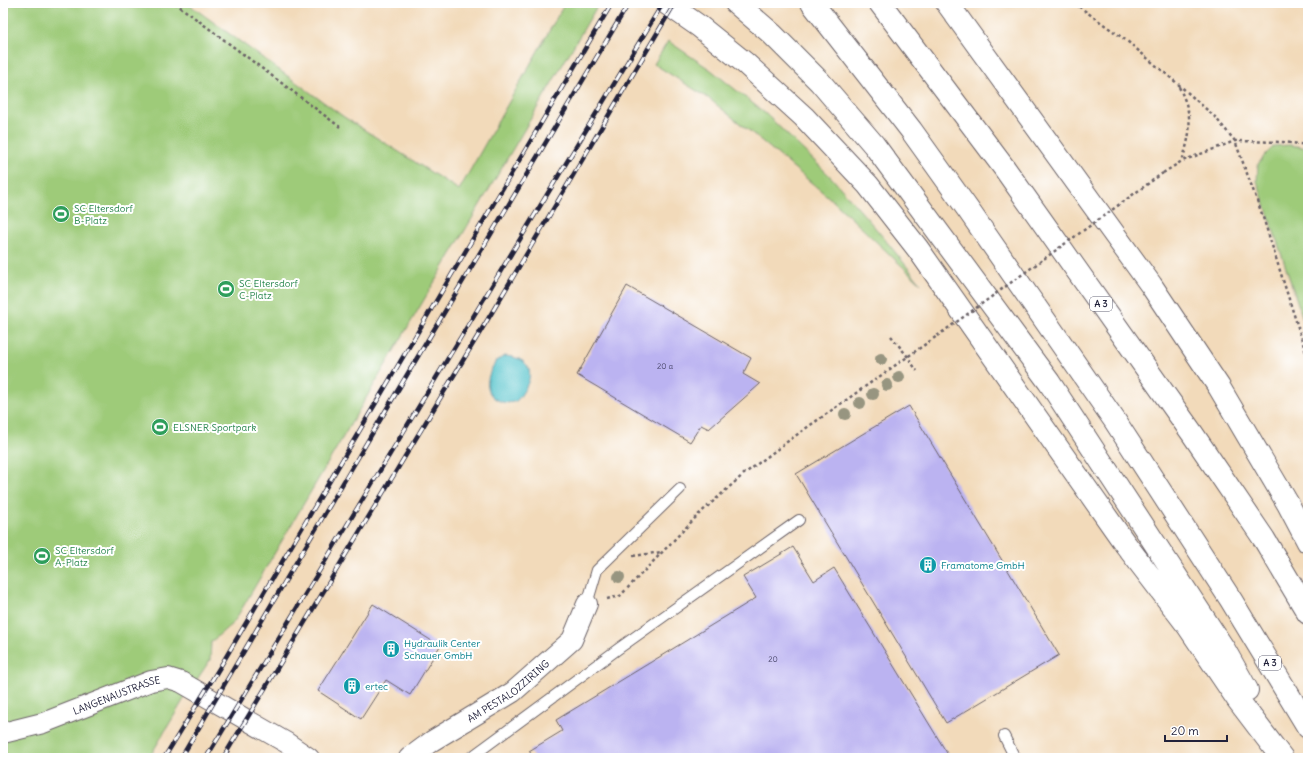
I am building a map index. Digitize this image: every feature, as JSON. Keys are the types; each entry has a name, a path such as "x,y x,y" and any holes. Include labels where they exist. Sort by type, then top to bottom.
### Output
{"highway":[{"path":"666,3 699,26 751,68 804,117 868,185 918,248 1126,545 1188,626 1238,700 1282,758"},
{"path":"736,3 772,34 820,82 874,144 1049,382 1224,649 1286,758"},
{"name":"A 3","path":"812,3 911,130 970,211 1115,421 1231,600 1308,727"},
{"name":"A 3","path":"880,3 1005,169 1192,432 1264,539 1308,613"},
{"path":"946,3 1151,285 1219,387 1288,504 1308,542"}],"street":[{"name":"AM PESTALOZZIRING","path":"409,758 432,741 513,692 572,640 587,604"},
{"name":"LANGENAUSTRASSE","path":"3,733 43,723 151,680 168,678 181,682 287,743 309,758"}],"lane":[{"path":"587,604 597,570 680,489"},
{"path":"470,758 618,649 799,520"},
{"path":"1004,736 1016,758"}],"path":[{"path":"175,3 340,127"},
{"path":"1074,3 1128,42 1178,84 1215,117 1235,141 1262,214 1308,359"},
{"path":"1178,84 1186,102 1189,113 1190,128 1182,161"},
{"path":"620,596 698,515 744,474 1163,173 1182,161 1235,141 1283,142 1308,145"},
{"path":"891,336 917,371"}],"green space":[{"name":"ELSNER Sportpark","path":"3,3 187,3 344,117 459,190 565,3 599,3 234,622 211,642 210,660 184,699 149,758 7,758 3,743"},
{"path":"668,41 711,70 766,114 831,177 878,231 921,284 832,200 757,137 708,98 654,64"},
{"path":"1290,145 1308,148 1308,334 1257,181 1258,164 1266,154 1274,146"}],"water":[{"path":"504,356 519,359 524,362 528,366 529,372 529,378 523,392 516,401 511,403 496,399 492,396 488,386 489,376 493,366"}],"building":[{"path":"627,286 751,358 743,374 760,384 709,429 701,425 690,442 577,375"},
{"name":"Framatome GmbH","path":"909,406 1059,655 946,723 796,474"},
{"path":"793,547 814,581 834,568 950,758 534,758 529,751 562,731 556,720 756,598 743,577"},
{"name":"Hydraulik Center Schauer GmbH","path":"373,604 440,646 410,695 386,680 361,719 318,691"}],"railway":[{"path":"164,758 220,667 612,3"},
{"path":"181,758 383,415 629,3"},
{"path":"206,758 663,3"},
{"path":"223,758 494,309 675,3"}],"place":[{"name":"SC Eltersdorf B-Platz","path":"61,214"},
{"name":"SC Eltersdorf C-Platz","path":"226,289"},
{"name":"ELSNER Sportpark","path":"160,427"},
{"name":"SC Eltersdorf A-Platz","path":"42,556"},
{"name":"Framatome GmbH","path":"928,565"},
{"name":"Hydraulik Center Schauer GmbH","path":"391,649"},
{"name":"ertec","path":"352,686"}]}
